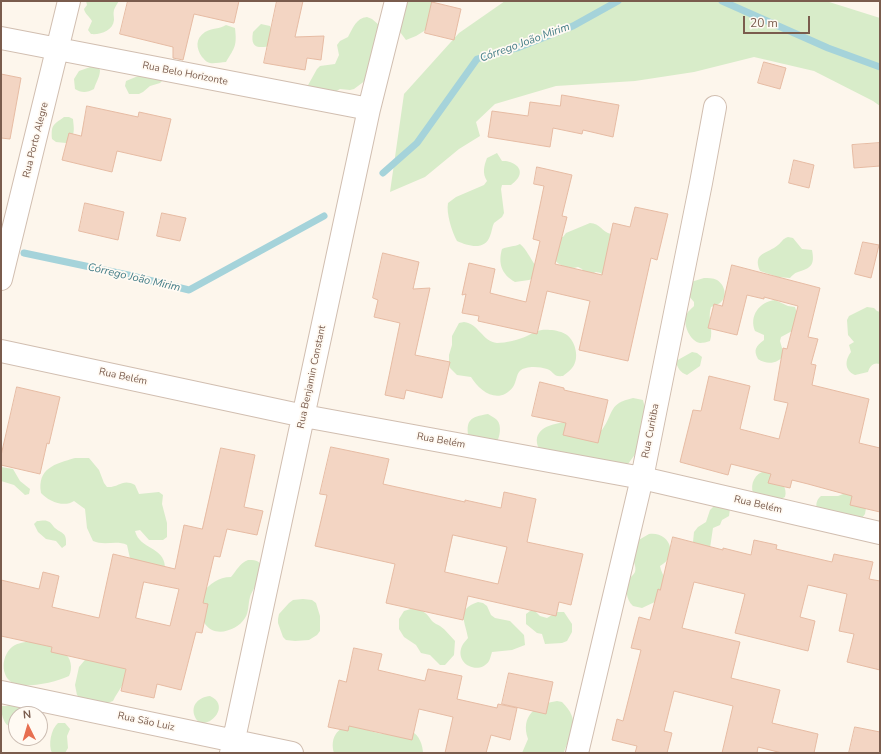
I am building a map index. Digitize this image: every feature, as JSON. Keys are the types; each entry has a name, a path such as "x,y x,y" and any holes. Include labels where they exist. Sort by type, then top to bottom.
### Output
{"street":[{"name":"Rua Porto Alegre","path":"1,279 69,1"},
{"name":"Rua Benjamin Constant","path":"232,747 369,109 396,1"},
{"name":"Rua Belo Horizonte","path":"1,38 369,109"},
{"name":"Rua Curitiba","path":"577,753 642,478 700,191 715,107"},
{"name":"Rua Belém","path":"1,351 304,416 642,478 880,533"},
{"name":"Rua São Luiz","path":"1,692 232,747 292,753"}],"green space":[{"path":"86,1 119,1 114,10 113,24 109,30 98,34 91,34 88,30 92,21 84,9 87,5"},
{"path":"403,1 432,1 433,4 429,28 406,40 398,27"},
{"path":"505,1 826,1 880,18 880,106 814,71 754,57 694,72 635,81 556,86 495,104 476,122 480,136 459,149 425,177 390,192 404,94 459,33"},
{"path":"367,17 379,25 370,77 354,89 340,89 331,94 307,87 320,66 335,64 339,55 337,45 340,41 348,37 357,21"},
{"path":"261,24 270,26 277,40 272,46 259,47 253,42 253,32"},
{"path":"226,25 235,28 236,39 233,49 226,62 207,62 202,57 198,47 199,38 205,32"},
{"path":"97,66 100,70 94,89 84,92 75,89 74,79 79,71"},
{"path":"143,74 163,80 160,83 150,86 139,94 129,94 125,86 126,81"},
{"path":"64,117 73,119 73,135 66,143 56,142 52,139 52,128"},
{"path":"497,153 502,161 513,163 520,171 518,178 511,185 502,185 501,189 504,213 502,217 494,223 488,241 484,244 471,246 457,241 450,222 448,203 456,197 484,185 487,181 484,175 484,170 487,158"},
{"path":"590,223 596,224 611,234 604,281 601,273 584,273 582,269 578,267 568,268 555,261 553,258 557,237 563,237 566,233"},
{"path":"788,237 793,238 802,249 812,250 813,259 811,265 806,269 795,273 790,278 778,277 760,271 758,260 762,254 774,248"},
{"path":"520,244 527,251 535,265 535,278 515,282 504,272 500,259 502,249"},
{"path":"704,278 714,279 720,282 724,288 725,294 720,303 711,307 710,341 700,343 696,342 690,336 686,328 685,320 687,313 694,306 694,302 688,295 691,282"},
{"path":"775,300 788,306 795,307 798,316 794,330 781,337 780,341 784,355 776,362 769,363 761,361 756,356 756,348 764,340 764,335 755,331 753,320 754,315 760,307 769,301"},
{"path":"867,307 874,308 880,312 880,364 874,364 871,366 868,372 855,375 847,368 847,361 851,352 849,345 854,342 848,335 847,320 849,316"},
{"path":"459,323 469,323 492,342 497,343 516,340 540,330 561,332 570,338 574,345 576,357 574,365 563,376 557,376 550,370 542,368 531,367 522,369 518,373 515,384 508,392 496,396 490,394 479,387 471,377 457,375 450,368 449,355 452,345 452,336"},
{"path":"692,352 697,353 702,357 700,366 687,375 680,370 676,361"},
{"path":"633,398 643,400 646,412 639,449 628,464 620,468 541,452 537,444 538,436 541,431 547,427 555,424 571,422 587,424 602,430 613,409 619,403"},
{"path":"488,414 497,420 500,425 496,443 469,440 468,428 470,421 473,418"},
{"path":"75,458 89,458 99,470 107,487 127,482 135,485 139,494 159,492 163,495 162,504 167,523 167,537 163,540 149,540 140,530 135,531 142,542 161,555 164,560 165,567 131,563 127,545 93,541 87,528 85,509 74,501 66,504 56,503 41,493 40,485 42,478 49,468 61,462"},
{"path":"1,467 13,469 20,481 30,489 29,494 25,495 14,485 1,481"},
{"path":"765,471 776,473 785,487 785,497 781,499 753,493 752,486 754,479 758,474"},
{"path":"851,491 866,508 865,514 862,518 817,508 817,501 821,496 838,496"},
{"path":"717,503 730,509 729,516 722,520 720,525 713,528 710,548 693,542 694,532 698,527 706,522 710,510"},
{"path":"37,521 48,521 65,535 66,545 62,548 56,541 46,539 38,532 34,524"},
{"path":"649,534 662,536 667,540 670,545 670,551 666,562 660,566 664,577 659,600 642,608 633,606 628,597 628,582 635,573 634,562 630,553 637,541"},
{"path":"248,560 259,563 262,570 260,578 250,597 246,616 239,625 230,630 221,632 210,629 206,626 200,616 202,593 222,578 231,577 240,565"},
{"path":"293,600 312,600 316,603 320,616 320,631 309,640 286,640 283,637 278,623 279,614"},
{"path":"478,602 487,606 491,615 495,618 510,621 524,635 525,645 512,650 492,652 489,661 485,665 479,668 474,668 464,663 460,652 462,645 468,638 464,622 464,613 466,608"},
{"path":"414,608 425,613 432,621 444,629 455,641 454,655 445,665 440,665 430,655 421,653 416,645 404,637 399,629 399,619 404,611"},
{"path":"530,611 535,611 540,616 547,618 557,612 564,612 572,624 572,632 567,641 562,643 545,644 542,634 537,633 526,624 526,614"},
{"path":"35,641 60,650 66,654 70,660 71,666 69,676 37,685 18,685 12,683 8,679 5,674 4,662 8,651 17,644"},
{"path":"95,648 126,664 125,681 113,701 99,706 81,699 77,695 75,685 79,667"},
{"path":"210,696 217,701 219,706 218,712 210,721 204,723 199,722 194,713 196,702 202,698"},
{"path":"557,701 562,702 568,709 573,721 572,732 564,752 565,753 522,753 528,739 526,724 532,712 542,705"},
{"path":"15,702 23,706 8,706 8,726 4,720 1,706 6,706"},
{"path":"58,723 65,723 70,729 67,736 68,748 65,753 52,753 50,746 52,733"},
{"path":"351,725 382,734 412,732 417,735 423,753 334,753 333,743 335,735 341,729"}],"building":[{"path":"128,1 239,1 234,23 194,14 183,60 173,58 173,47 120,34"},
{"path":"277,1 303,1 295,37 324,36 321,60 307,58 305,70 264,63"},
{"path":"432,2 461,9 454,40 425,33"},
{"path":"764,62 786,68 780,89 758,83"},
{"path":"1,74 21,78 10,139 1,138"},
{"path":"562,95 619,105 613,137 583,130 582,134 553,128 550,147 488,137 492,111 528,116 530,102 560,106"},
{"path":"87,106 138,117 139,112 171,119 161,161 117,151 112,172 62,160 69,133 81,136"},
{"path":"880,143 880,166 854,168 852,145"},
{"path":"794,160 814,165 809,188 789,183"},
{"path":"537,167 572,175 562,216 567,217 555,264 602,275 613,223 630,227 635,207 668,214 657,260 651,258 628,361 579,350 590,301 547,291 537,334 478,321 479,316 462,313 466,294 462,295 469,263 495,269 490,293 526,302 540,241 533,239 544,186 534,184"},
{"path":"85,203 124,212 118,240 79,231"},
{"path":"162,213 186,218 180,241 157,236"},
{"path":"863,242 879,245 871,278 855,274"},
{"path":"383,253 419,262 413,289 430,288 415,355 450,362 442,398 406,390 404,399 385,395 400,323 374,317 378,300 373,298"},
{"path":"732,265 820,288 808,337 818,339 811,364 816,365 812,385 869,399 859,443 880,448 880,512 850,505 852,496 808,484 792,480 790,488 768,483 771,474 731,464 728,475 680,462 693,410 701,411 709,376 750,386 740,429 779,439 788,403 774,400 783,348 787,349 798,306 764,297 764,299 747,295 737,335 708,328 714,304 722,306"},
{"path":"540,382 564,388 564,390 608,400 598,443 563,435 566,423 532,416"},
{"path":"17,387 60,397 40,474 1,465 1,456"},
{"path":"331,447 389,459 383,484 465,502 465,500 501,508 504,492 536,499 527,542 583,554 571,605 559,602 556,616 468,596 463,620 386,603 395,564 315,546 327,495 320,494","holes":["453,535 507,547 498,584 445,572"]},
{"path":"221,448 255,455 244,507 263,511 257,535 227,529 220,557 214,556 203,603 208,604 202,633 196,632 181,690 157,684 154,698 121,691 126,669 51,652 52,647 1,636 1,580 39,589 43,572 59,576 52,607 99,618 113,554 175,569 184,525 202,529","holes":["144,582 179,589 170,626 136,618"]},
{"path":"673,537 723,550 723,548 751,555 754,540 777,545 776,549 832,562 834,554 873,562 869,579 880,581 880,670 847,662 854,634 839,631 847,594 808,585 800,617 815,621 808,651 735,633 745,594 694,582 682,628 740,642 731,678 780,690 772,723 818,734 814,753 782,753 758,747 757,753 722,753 733,706 674,691 664,731 672,733 667,753 635,753 637,746 612,740 617,719 623,721 641,650 631,648 639,617 650,620 658,589 660,590"},
{"path":"354,648 382,654 378,670 425,681 428,669 462,676 457,699 497,708 498,704 517,708 510,740 491,735 486,753 445,753 453,717 419,709 412,740 349,726 348,731 328,727 339,680 346,682"},
{"path":"509,673 553,682 546,714 502,704"},
{"path":"855,727 880,732 880,753 849,753"}],"waterway":[{"name":"Córrego João Mirim","path":"383,173 417,143 477,59 517,48 573,26 618,1"},
{"path":"722,1 828,48 880,67"},
{"name":"Córrego João Mirim","path":"24,253 128,275 189,290 324,216"}]}
